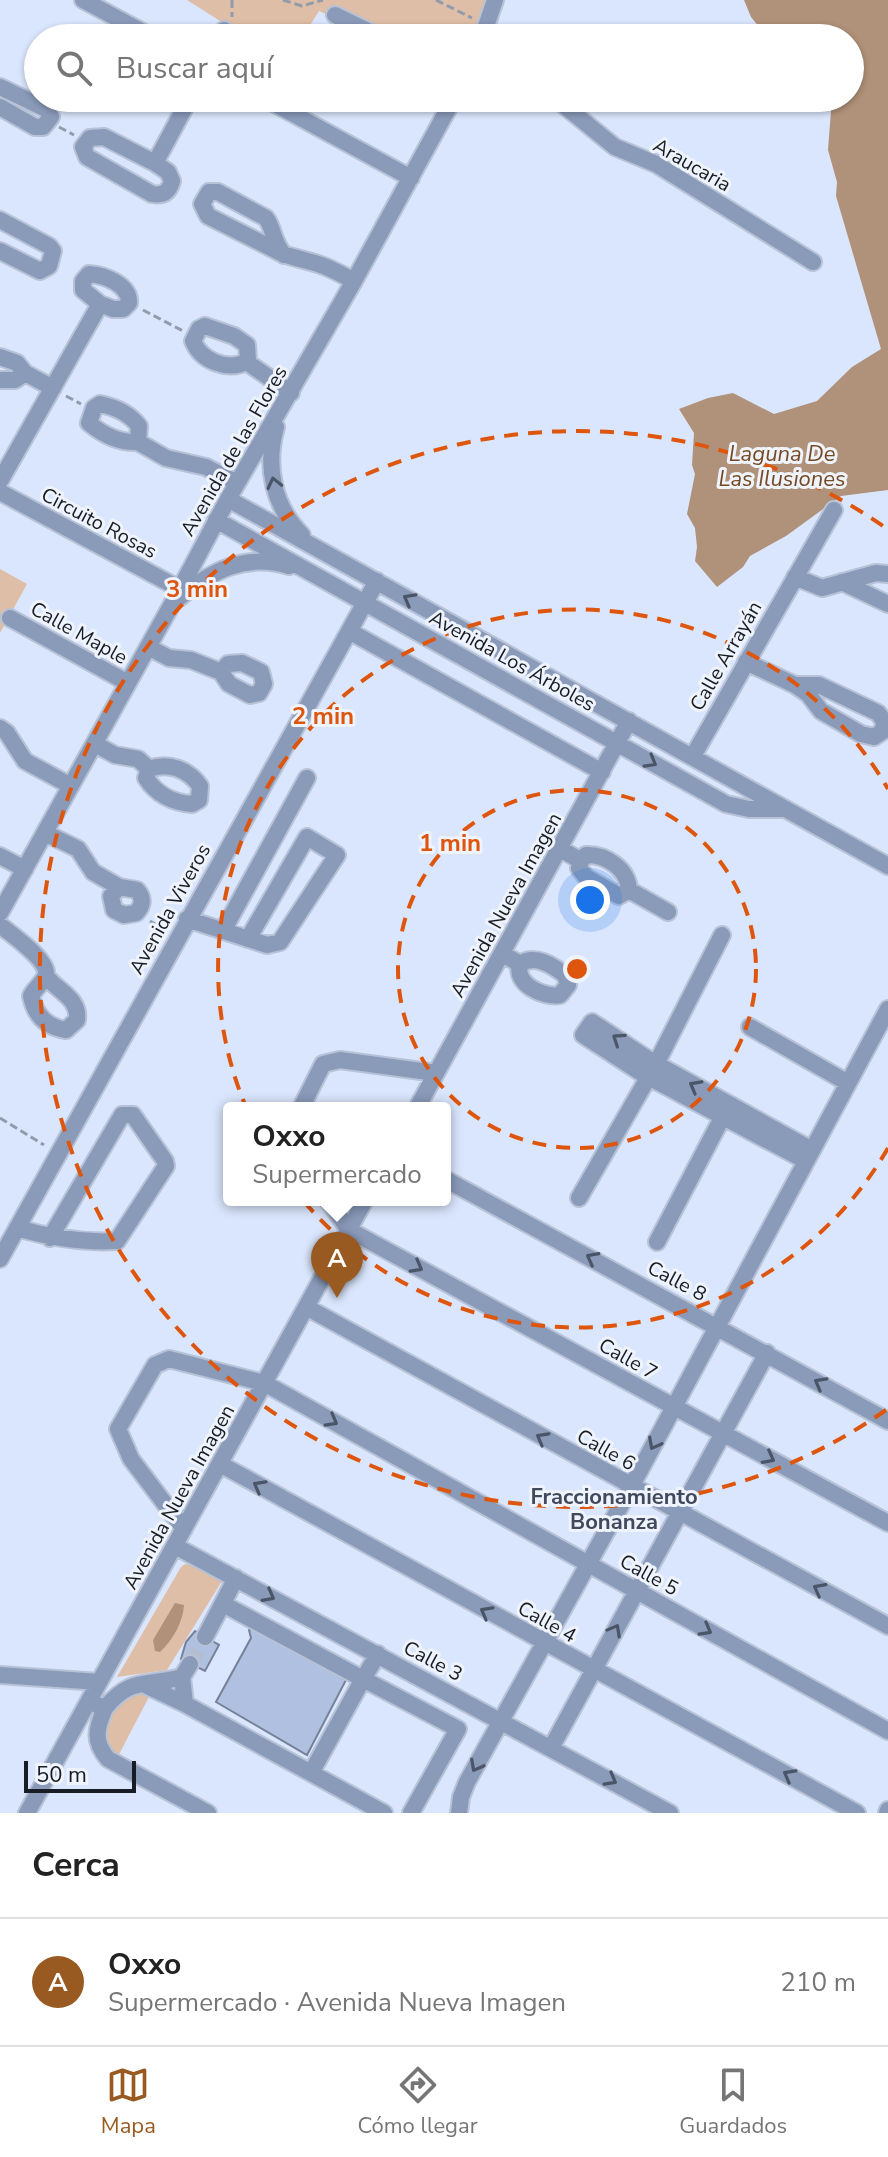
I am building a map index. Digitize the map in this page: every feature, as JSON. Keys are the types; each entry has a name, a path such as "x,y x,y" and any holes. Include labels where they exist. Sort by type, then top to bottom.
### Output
{"street":[{"path":"83,0 128,24"},
{"path":"486,24 495,0"},
{"path":"335,15 353,24"},
{"path":"0,87 24,98"},
{"path":"0,107 35,127 43,127 49,122 51,117 48,112"},
{"path":"155,163 182,112"},
{"path":"290,112 411,178"},
{"name":"Avenida de las Flores","path":"0,913 216,520 354,281 446,112"},
{"name":"Araucaria","path":"572,112 615,147 656,164 813,262"},
{"path":"94,137 104,137 155,163 168,172 172,181 162,195 152,194 87,157 85,142 94,137"},
{"path":"284,255 273,241 266,218 218,192 209,192 202,204 205,213 284,255 317,264 354,281"},
{"path":"0,220 49,246 52,256 49,266 40,271 0,251"},
{"path":"89,274 99,274 127,290 129,303 123,309 100,304 83,290 83,281 89,274"},
{"path":"0,481 100,304"},
{"path":"248,361 233,366 208,359 197,351 194,337 205,326 234,336 247,345 248,361 289,396 272,440 272,478 287,517 315,547"},
{"path":"0,357 17,363 25,373 53,388"},
{"path":"0,380 15,380 25,373"},
{"path":"138,442 139,426 120,410 100,404 92,411 89,423 99,431 122,442 138,442 166,458 206,467 237,483"},
{"name":"Circuito Rosas","path":"0,492 176,597"},
{"name":"Avenida Los Árboles","path":"228,499 888,866"},
{"name":"Calle Arrayán","path":"693,756 834,510"},
{"name":"Avenida Los Árboles","path":"216,520 726,804 737,808 774,808 795,813"},
{"path":"176,597 211,574 240,563 283,564 327,581"},
{"path":"795,577 822,588 876,573 888,574"},
{"name":"Avenida Viveros","path":"0,1259 377,581"},
{"path":"842,582 888,604"},
{"name":"Calle Maple","path":"10,618 128,683"},
{"path":"433,640 445,618"},
{"path":"349,631 602,772"},
{"path":"148,647 169,658 191,660 221,672"},
{"path":"746,662 795,685 808,694 821,711 869,737 884,736 884,721 878,713 819,685 795,685"},
{"name":"Avenida Nueva Imagen","path":"420,1102 629,721"},
{"path":"0,728 7,733 27,763 71,786"},
{"path":"95,744 115,755 138,759 149,769"},
{"path":"223,931 307,778"},
{"path":"45,833 78,849 93,872 119,887 139,892 142,903 136,913"},
{"path":"187,919 223,931 248,939 267,945 280,942 337,855 307,837 248,939"},
{"path":"559,848 581,861"},
{"path":"586,855 595,855 619,867 627,877 629,890 619,896 586,877 579,868 581,861 586,855"},
{"path":"0,856 25,869"},
{"path":"629,890 668,912"},
{"path":"0,925 31,951 44,967 46,976"},
{"path":"579,1198 652,1071 722,935"},
{"path":"503,954 520,964"},
{"path":"459,1813 463,1791 500,1720 589,1564 888,1009"},
{"path":"750,1027 848,1083"},
{"path":"304,1102 323,1064 340,1060 436,1073"},
{"path":"652,1071 718,1110 809,1156"},
{"path":"657,1242 718,1110"},
{"path":"17,1228 50,1238 117,1241 164,1172 165,1161 133,1115 122,1115 50,1238"},
{"name":"Calle 8","path":"451,1182 888,1421"},
{"path":"332,1206 349,1230"},
{"name":"Avenida Nueva Imagen","path":"27,1813 362,1206"},
{"name":"Calle 7","path":"349,1230 888,1523"},
{"name":"Calle 6","path":"306,1307 888,1626"},
{"path":"551,1748 767,1353"},
{"name":"Calle 5","path":"184,1529 131,1459 118,1429 155,1365 169,1359 264,1383 888,1731"},
{"name":"Calle 4","path":"220,1464 857,1813"},
{"name":"Calle 3","path":"175,1546 670,1813"},
{"path":"205,1637 236,1578"},
{"path":"223,1604 458,1729 411,1813"},
{"path":"311,1773 378,1654"},
{"path":"185,1704 186,1670 127,1686 105,1708 97,1726 96,1738 99,1749 108,1759 208,1813"},
{"path":"0,1675 99,1682"},
{"path":"142,1684 185,1704 384,1813"},
{"path":"88,1701 105,1708"}],"path":[{"path":"283,0 302,6 323,0"},
{"path":"436,0 473,24"},
{"path":"49,122 85,142"},
{"path":"129,303 194,337"},
{"path":"53,388 92,411"},
{"path":"136,913 177,937"},
{"path":"0,1118 58,1153"}],"shaded area":[{"path":"187,0 492,0 483,24 347,24 319,11 311,24 225,24"},
{"path":"0,569 27,584 0,633"},
{"path":"185,1564 195,1565 222,1581 167,1670 117,1677 181,1567"},
{"path":"140,1691 151,1693 116,1760 105,1748 106,1717 113,1706"}],"water":[{"name":"Laguna De Las Ilusiones","path":"744,0 888,0 888,490 841,496 786,536 750,556 743,567 717,587 695,561 695,528 687,514 695,474 692,465 694,433 679,409 733,393 774,414 817,401 852,367 881,349 836,196 837,182 828,150 831,112 864,112 864,24 757,24"},
{"path":"175,1603 184,1605 179,1624 165,1647 160,1652 155,1651 153,1640"}],"building":[{"path":"256,1627 346,1680 307,1755 216,1702 251,1638 249,1630"},
{"path":"195,1631 219,1645 205,1671 181,1659 186,1642"}],"tunnel":[{"path":"190,1664 205,1637"}],"place":[{"name":"Oxxo","path":"337,1298"}],"district":[{"name":"Fraccionamiento Bonanza","path":"614,1510"}]}
